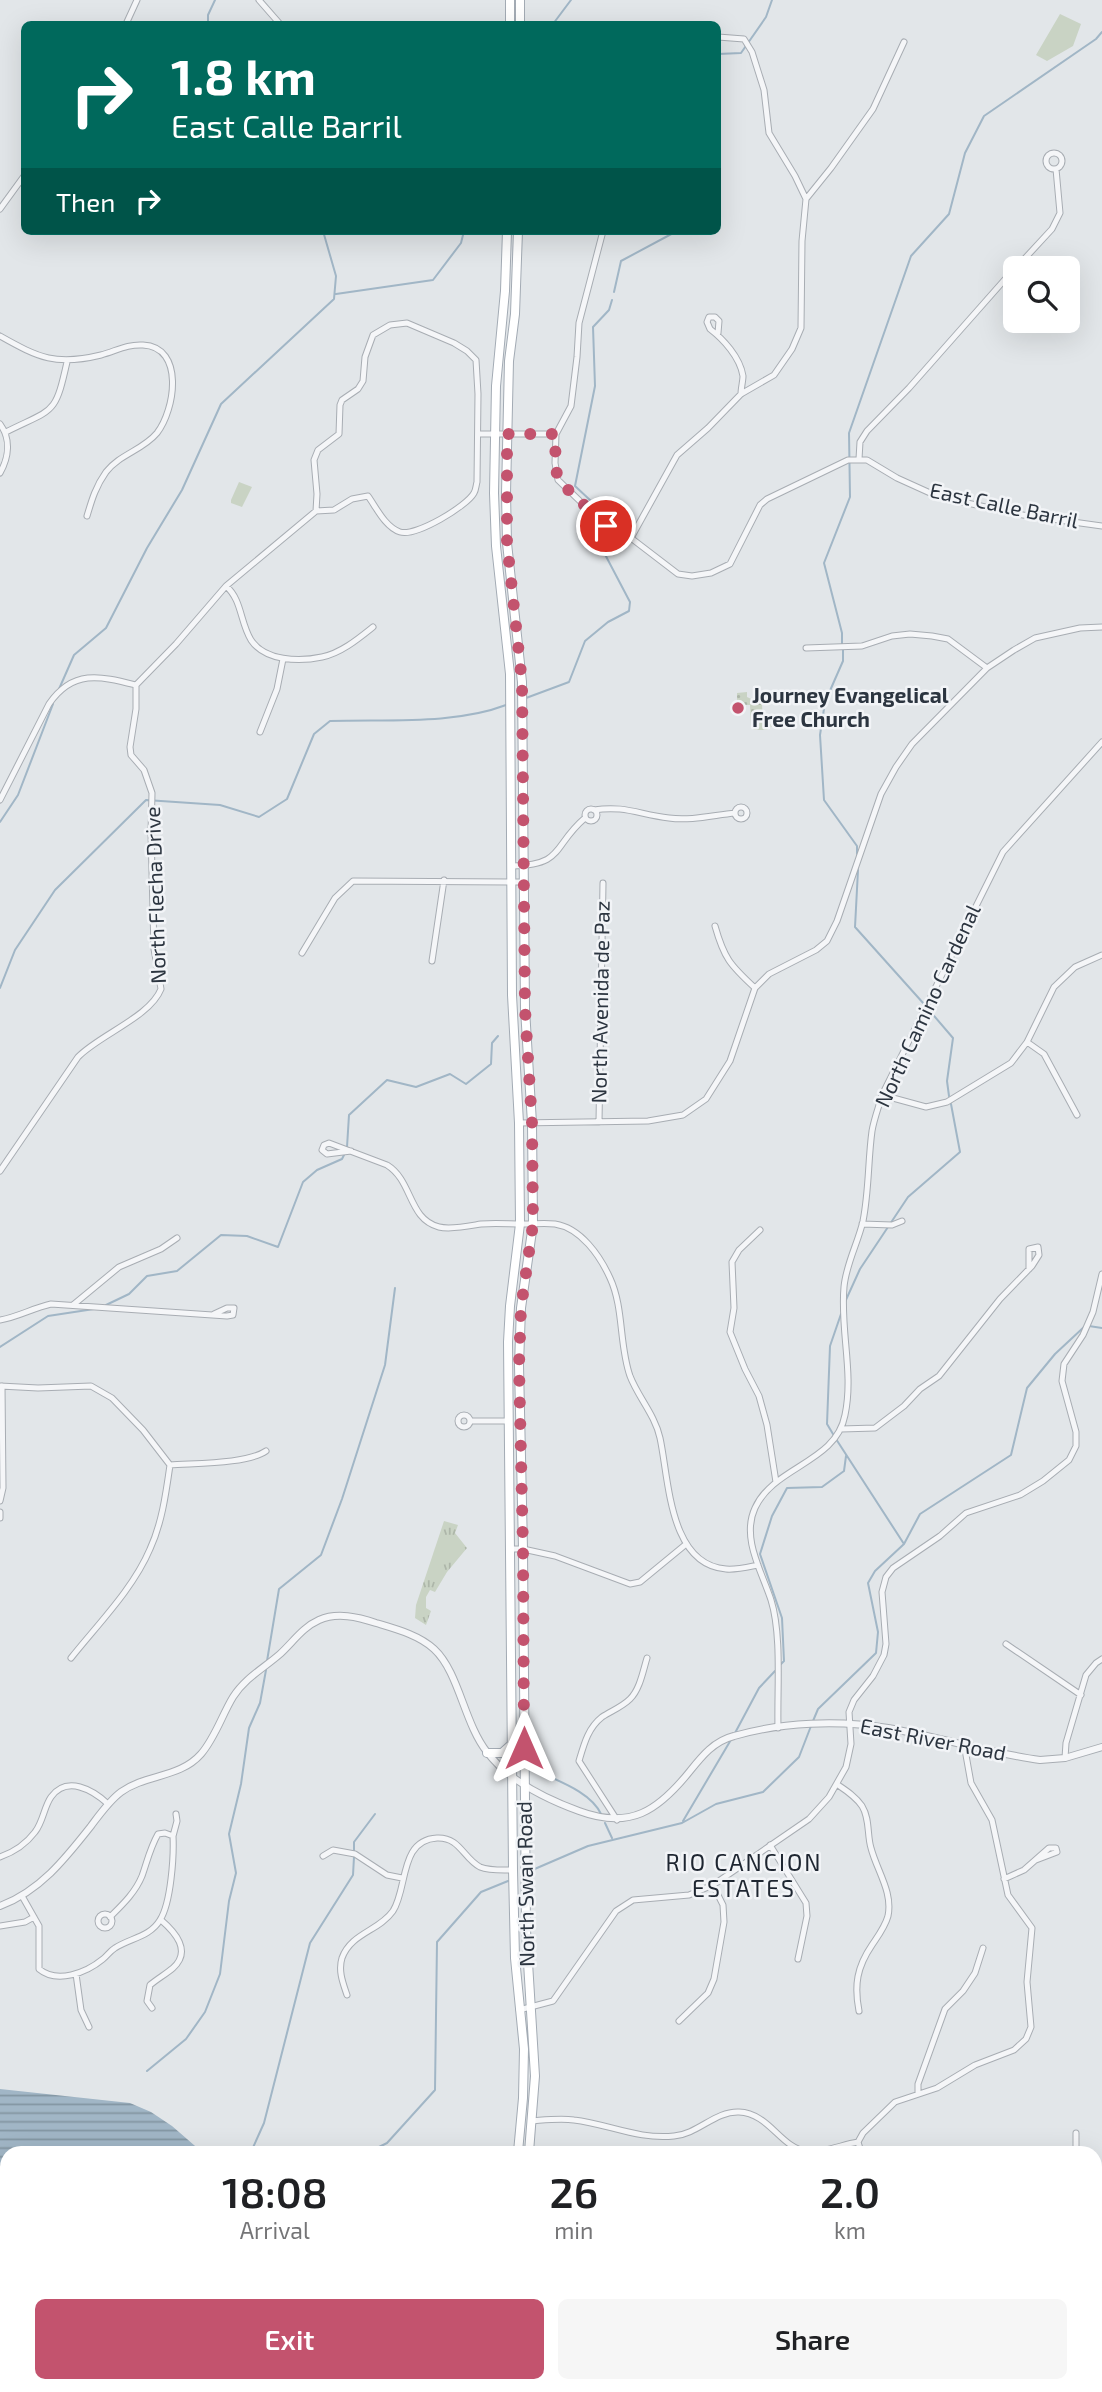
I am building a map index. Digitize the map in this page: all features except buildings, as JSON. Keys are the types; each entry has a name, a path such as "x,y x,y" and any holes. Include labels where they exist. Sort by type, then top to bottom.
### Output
{"main road":[{"path":"510,0 510,21"},
{"path":"520,0 520,21"},
{"name":"North Swan Road","path":"507,235 496,386 494,519 510,674 513,995 519,1123 520,1224 509,1320 513,1870 519,2010 524,2049 519,2146"},
{"name":"North Swan Road","path":"518,235 515,314 509,360 507,543 522,682 522,882 525,1009 532,1123 533,1224 521,1308 519,1365 526,1930 536,2076 530,2146"},
{"path":"487,1753 502,1753 512,1744"}],"street":[{"path":"127,21 137,0"},
{"path":"259,0 277,21"},
{"path":"631,538 677,455 741,394 774,375 792,349 801,328 802,241 806,199 769,133 764,90 752,52 744,39 721,37"},
{"path":"806,199 873,108 904,42"},
{"path":"1026,256 1052,229 1060,213 1056,169"},
{"path":"0,209 21,180"},
{"path":"602,235 579,323 570,406 556,434 555,463 558,480 604,523 631,538 678,574 692,576 711,573 730,564 760,505 767,499 848,460 859,458 860,442 867,431 909,388 1003,282"},
{"path":"0,800 57,692 86,677 101,677 136,685 226,586 316,511 334,510 352,499 368,496 388,524 399,532 411,533 424,529 472,496 475,491 478,434 476,360 467,351 407,323 390,325 373,335 365,357 363,381 358,389 342,400 339,434 318,450 314,460 316,511"},
{"path":"718,334 736,358 743,376 741,394"},
{"path":"0,337 29,352 67,362 127,345 146,345 157,349 169,363 172,398 168,415 156,433 108,469 96,486 88,516"},
{"path":"6,432 46,413 55,404 61,393 67,362"},
{"path":"0,424 6,432 8,456 0,472"},
{"path":"478,434 556,434"},
{"name":"East Calle Barril","path":"859,458 939,497 1023,515 1102,526"},
{"path":"226,586 234,593 253,642 266,653 283,659 322,657 344,648 373,626"},
{"path":"519,1123 648,1121 683,1115 706,1099 730,1061 755,988 769,974 816,950 827,941 837,921 881,794 912,744 987,668 1035,638 1080,628 1102,627"},
{"path":"806,648 862,646 892,636 910,634 932,636 948,639 987,668"},
{"path":"260,732 277,690 283,659"},
{"name":"North Flecha Drive","path":"0,1171 87,1048 127,1023 160,992 154,949 152,793 144,770 131,755 130,747 135,718 136,685"},
{"name":"North Camino Cardenal","path":"841,1429 847,1403 848,1382 844,1289 867,1199 873,1130 882,1095 1003,852 1102,742"},
{"path":"512,866 533,866 548,860 559,851 574,828 585,818 588,821 594,820 596,812 618,808 673,819 735,813"},
{"path":"432,961 444,880"},
{"path":"302,953 335,898 353,881 522,882"},
{"name":"North Avenida de Paz","path":"599,1122 603,883"},
{"path":"715,926 722,953 735,970 755,988"},
{"path":"882,1095 926,1107 947,1102 1011,1063 1027,1042 1054,988 1075,967 1102,955"},
{"path":"1027,1042 1044,1054 1077,1115"},
{"path":"351,1151 396,1170 425,1221 440,1228 490,1224 556,1224 572,1229 586,1242 610,1279 619,1310 630,1377 660,1435 667,1491 685,1545 709,1564 726,1569 758,1565"},
{"path":"862,1224 892,1225 902,1221"},
{"path":"760,1230 732,1262 734,1308 730,1332 759,1396 767,1425 776,1482"},
{"path":"73,1304 119,1267 147,1256 177,1238"},
{"path":"778,1728 776,1627 772,1603 751,1544 754,1509 776,1482 819,1454 841,1429 874,1428 904,1406 920,1389 939,1377 1000,1299 1029,1269"},
{"path":"519,2010 531,2009 553,2001 616,1911 633,1900 689,1895 713,1885 817,1812 838,1785 850,1752 849,1712 854,1700 873,1676 884,1655 887,1644 882,1592 886,1577 893,1567 940,1536 966,1513 1020,1495 1069,1460 1076,1446 1076,1432 1062,1381 1064,1364 1083,1335 1094,1309 1102,1275"},
{"path":"0,1320 43,1306 73,1304 214,1314"},
{"path":"1094,1309 1102,1310"},
{"path":"0,1501 3,1488 1,1386 91,1386 112,1398 143,1430 170,1465 164,1501 150,1549 129,1584 71,1658"},
{"path":"470,1421 509,1421"},
{"path":"170,1465 244,1460 258,1457 266,1451"},
{"path":"0,1512 0,1518"},
{"path":"510,1549 555,1556 630,1584 640,1582 685,1545"},
{"path":"0,1906 22,1896 57,1867 108,1804 132,1785 180,1770 193,1762 207,1746 226,1707 244,1682 279,1655 310,1625 333,1616 368,1620 417,1637 436,1651 443,1660 468,1720 487,1753 525,1785 576,1810 617,1820"},
{"path":"1006,1644 1081,1695"},
{"path":"617,1820 579,1761 585,1739 592,1728 601,1718 631,1698 638,1687 647,1658"},
{"path":"1065,1758 1066,1743 1086,1675 1102,1659"},
{"name":"East River Road","path":"617,1820 652,1808 721,1740 778,1728 850,1724 890,1728 1040,1760 1065,1758 1102,1747"},
{"path":"859,2146 858,2142 863,2133 895,2102 937,2088 975,2065 1014,2050 1026,2039 1031,2027 1027,1982 1032,1928 1009,1895 992,1820 971,1783 964,1744"},
{"path":"838,1785 857,1800 864,1810 872,1851 886,1887 889,1903 888,1916 882,1930 858,1968 856,1981 859,2011"},
{"path":"0,1857 20,1847 36,1831 51,1798 64,1787 88,1788 108,1804"},
{"path":"22,1896 40,1926 39,1969 55,1977 76,1974 101,1961 115,1948 149,1931 161,1920 167,1899 176,1814"},
{"path":"110,1917 128,1899 141,1878 150,1847 158,1834 173,1836"},
{"path":"347,1995 340,1970 342,1957 357,1936 384,1920 393,1911 399,1897 402,1878 418,1844 438,1838 450,1839 482,1867 513,1870"},
{"path":"770,1845 806,1903 799,1959"},
{"path":"323,1856 333,1850 355,1854 387,1875 402,1878"},
{"path":"1004,1879 1024,1870 1036,1860"},
{"path":"678,2021 708,1993 714,1979 723,1905 713,1885"},
{"path":"0,1926 25,1922 34,1917"},
{"path":"152,2008 147,2001 150,1986 174,1967 180,1956 181,1944 176,1933 161,1920"},
{"path":"918,2093 918,2084 945,2009 963,1991 975,1973 983,1948"},
{"path":"76,1974 81,2010 89,2027"},
{"path":"521,2120 572,2119 629,2133 674,2136 696,2130 722,2115 738,2112 752,2115 776,2131 790,2146"},
{"path":"1076,2133 1076,2146"},
{"path":"843,2146 858,2142"}],"green space":[{"path":"1060,14 1081,24 1073,46 1047,61 1036,55"},
{"path":"239,482 252,487 242,507 231,503"},
{"path":"747,692 747,697 762,704 763,724 775,724 767,730 751,728 750,705 737,705 737,693"},
{"path":"444,1521 458,1525 455,1533 467,1548 435,1592 430,1590 426,1597 426,1608 431,1611 426,1625 415,1618 416,1605"}],"water":[{"path":"0,2089 130,2103 151,2112 195,2146 0,2146"}],"waterway":[{"path":"208,21 215,0"},
{"path":"555,21 571,0"},
{"path":"721,54 741,53 766,17 772,0"},
{"path":"842,645 842,633 824,563 850,497 849,433 911,256 949,214 965,153 984,116 1096,39 1102,32"},
{"path":"59,689 74,655 106,628 147,548 182,490 221,404 334,299 336,276 324,235"},
{"path":"336,294 433,280 461,243 463,235"},
{"path":"614,292 621,261 670,235"},
{"path":"604,520 606,515 575,486 595,386 593,327 609,310 612,300"},
{"path":"526,698 569,682 585,641 608,622 629,611 630,602 599,543 603,526"},
{"path":"843,650 843,661 825,702 820,735 824,800 857,846 857,854"},
{"path":"0,822 18,795 53,704"},
{"path":"0,988 15,950 55,890 146,800 220,805 259,817 287,799 314,734 330,721 442,718 464,716 506,705"},
{"path":"858,870 855,927 924,1004"},
{"path":"929,1010 953,1038 947,1081 949,1096"},
{"path":"347,1147 349,1115 387,1080 416,1087 450,1074 466,1084 491,1064 492,1043 498,1036"},
{"path":"845,1302 860,1269 908,1197 960,1152 951,1104"},
{"path":"106,1305 129,1294 147,1276 177,1271 221,1235 247,1236 278,1247 303,1182 317,1170 342,1159 344,1155"},
{"path":"267,1661 279,1589 321,1555 342,1499 385,1365 395,1288"},
{"path":"0,1347 48,1316 94,1309"},
{"path":"833,1434 827,1424 830,1346 841,1314"},
{"path":"1089,1326 1102,1328"},
{"path":"904,1544 920,1514 1011,1455 1027,1388 1055,1354 1084,1327"},
{"path":"813,1721 818,1709 876,1653 878,1632 868,1583 875,1571 904,1544 836,1439"},
{"path":"781,1664 784,1661 782,1618 760,1554 772,1516 787,1488 822,1487 844,1471 846,1456"},
{"path":"147,2071 186,2039 205,2012 220,1974 229,1901 236,1873 229,1834 241,1784 249,1728 260,1703 266,1670"},
{"path":"735,1733 759,1688 775,1671"},
{"path":"530,1871 588,1846 682,1823 716,1804 763,1792 799,1757 811,1726"},
{"path":"683,1821 732,1738"},
{"path":"536,1744 534,1758 537,1771 582,1793 601,1814"},
{"path":"354,1851 354,1842 375,1814"},
{"path":"605,1823 612,1838"},
{"path":"254,2146 264,2123 310,1943 353,1875 354,1857"},
{"path":"381,2146 387,2143 435,2090 437,1942 481,1892 508,1881"}],"place":[{"name":"Journey Evangelical Free Church","path":"738,708"}],"district":[{"name":"RIO CANCION ESTATES","path":"744,1876"}],"route":[{"path":"524,1748 519,1365 521,1308 533,1224 532,1123 525,1009 522,882 522,682 507,543 507,434 556,434 555,463 558,480 606,526"}]}
